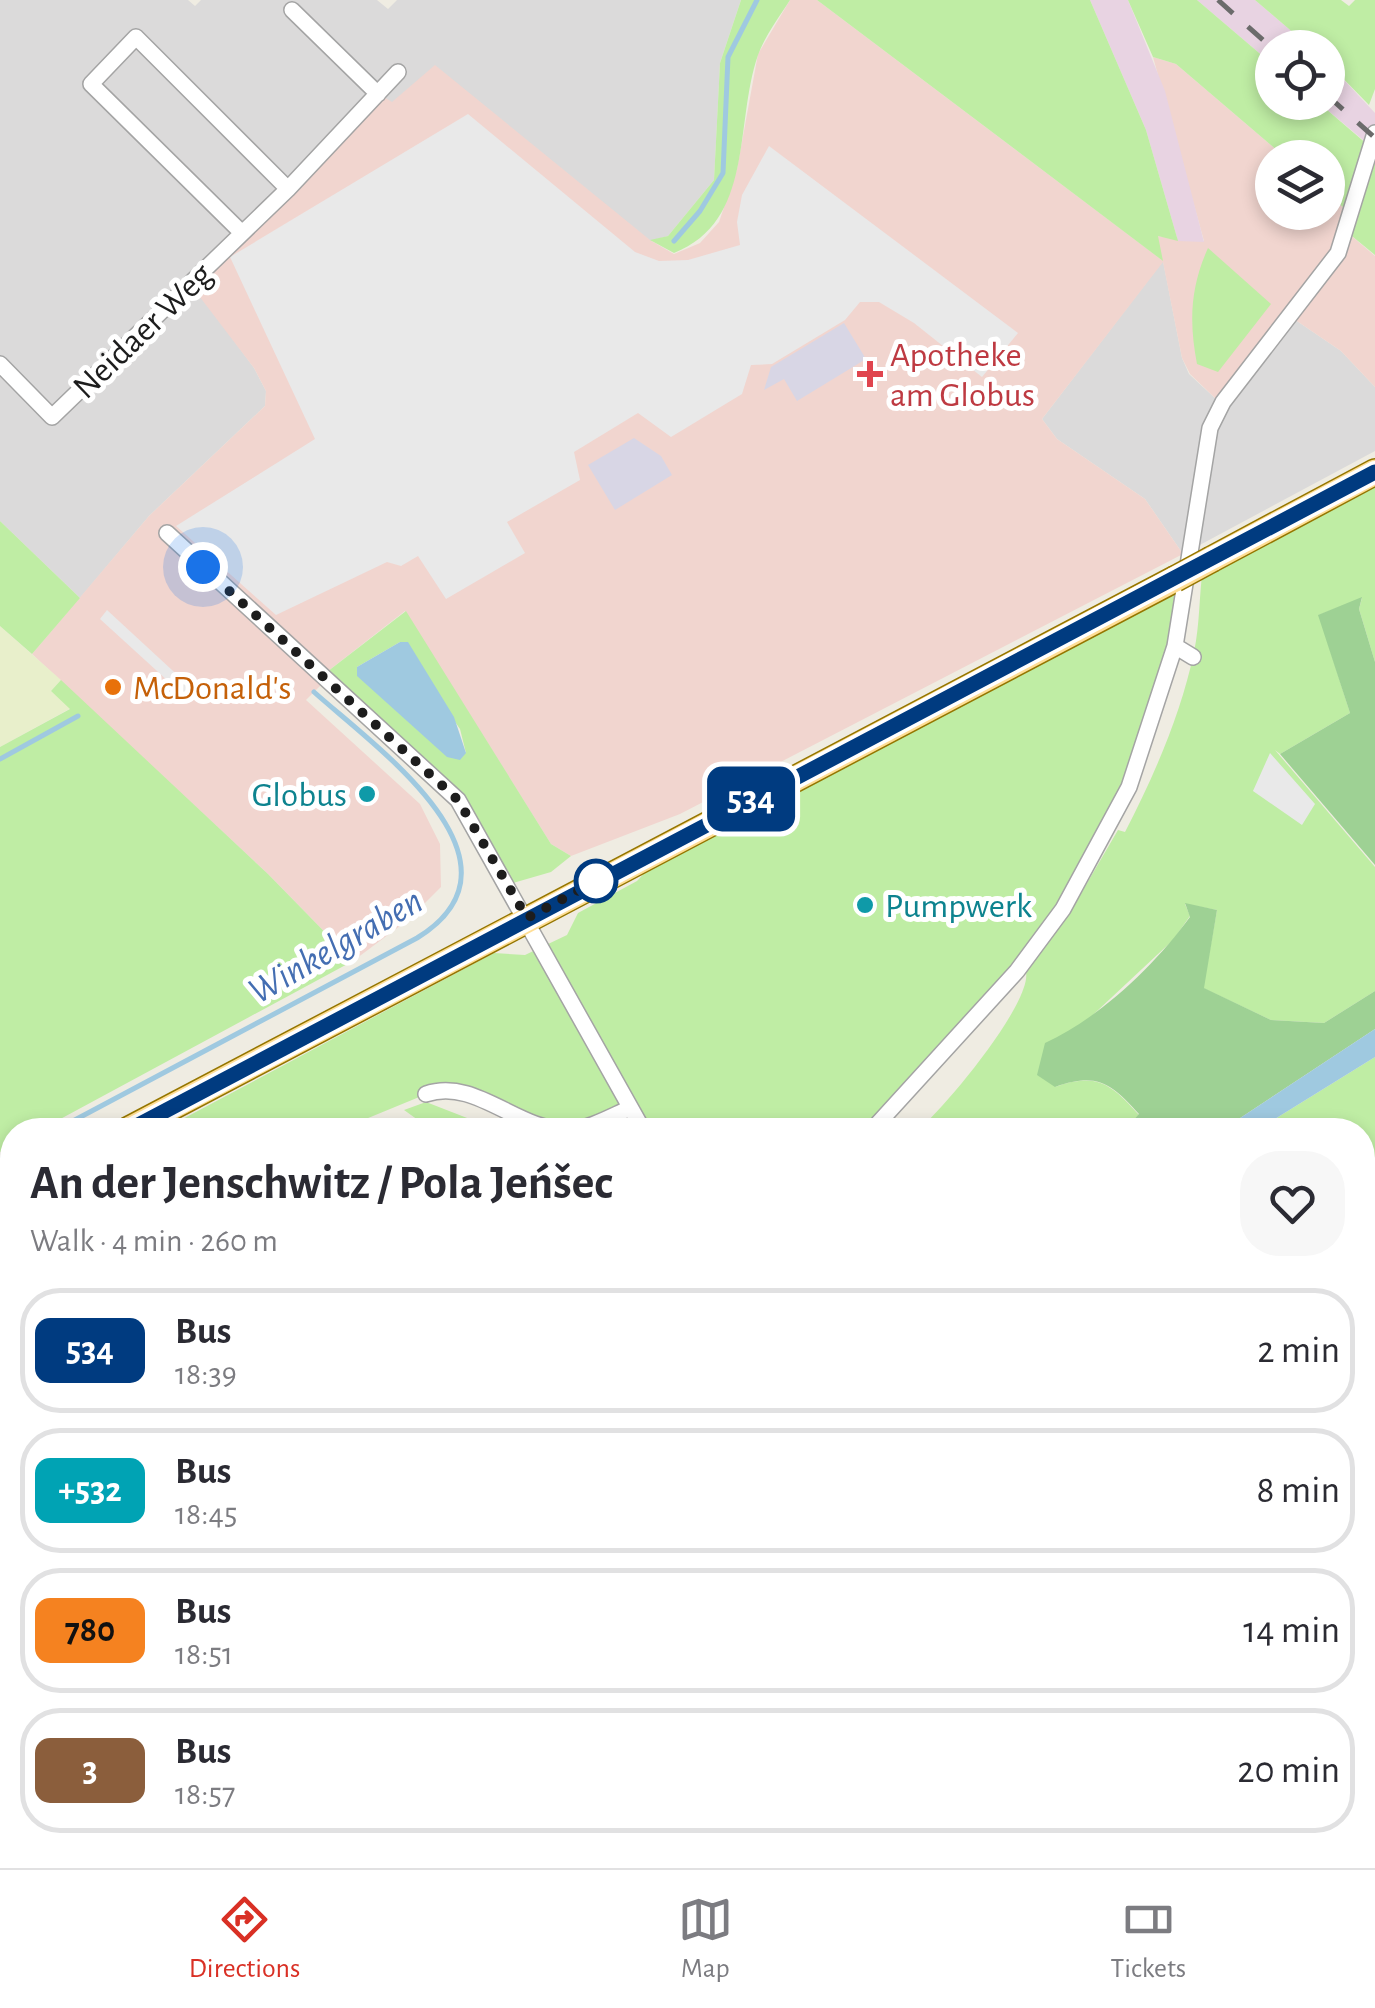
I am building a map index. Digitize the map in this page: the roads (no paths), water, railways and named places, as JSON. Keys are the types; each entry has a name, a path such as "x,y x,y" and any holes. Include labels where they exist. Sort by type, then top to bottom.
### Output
{"main road":[{"path":"151,1118 1375,472"}],"street":[{"path":"292,10 378,94"},
{"name":"Neidaer Weg","path":"242,233 91,84 136,37 288,190"},
{"name":"Neidaer Weg","path":"0,364 52,417 288,190 398,72"},
{"path":"883,1118 1017,971 1063,909 1129,787 1175,646 1200,469 1210,428 1223,402 1338,253 1375,133"},
{"path":"167,533 458,800 527,918 634,1118"},
{"path":"1175,646 1193,657"},
{"path":"426,1094 444,1088 464,1092 522,1118"},
{"path":"602,1118 628,1109"}],"water":[{"path":"400,642 408,642 454,717 466,753 460,760 447,757 357,676 357,667"},
{"path":"1375,1029 1375,1057 1276,1118 1240,1118"}],"waterway":[{"path":"674,241 700,211 723,173 728,57 757,0"},
{"name":"Winkelgraben","path":"79,1118 417,938 450,908 461,875 454,841 434,807 373,743 314,692"},
{"path":"0,759 78,716"}],"railway":[{"path":"1218,0 1255,33"},
{"path":"1345,111 1375,138"}],"place":[{"name":"Apotheke am Globus","path":"870,374"},
{"name":"McDonald's","path":"113,687"},
{"name":"Globus","path":"367,794"},
{"name":"Pumpwerk","path":"865,905"}]}
